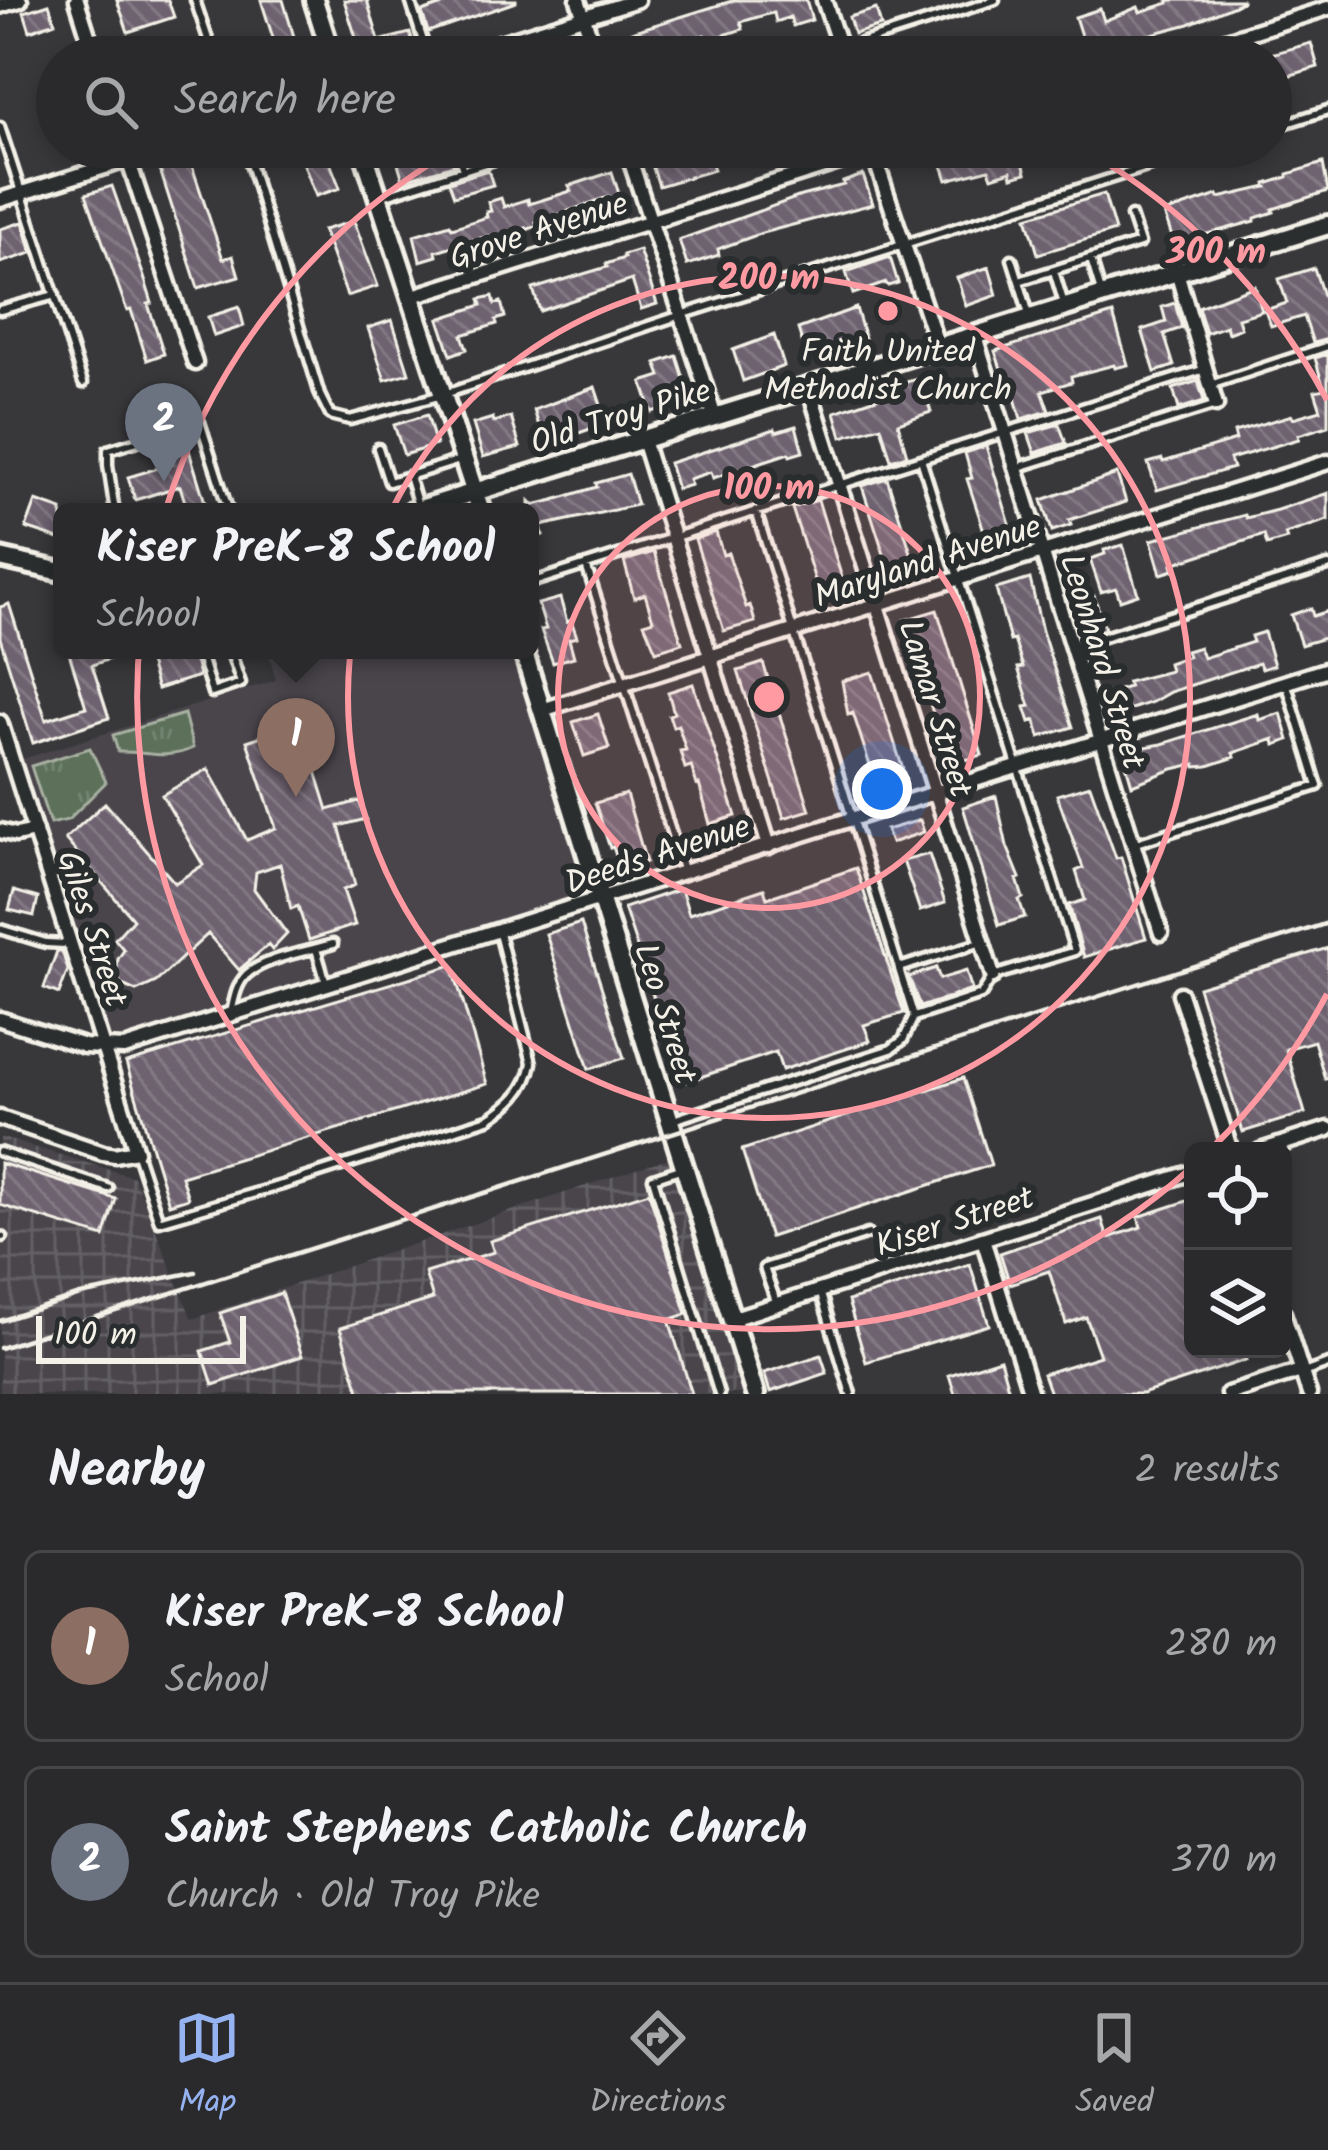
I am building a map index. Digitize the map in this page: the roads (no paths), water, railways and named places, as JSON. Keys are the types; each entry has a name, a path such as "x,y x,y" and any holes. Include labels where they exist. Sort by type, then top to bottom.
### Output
{"street":[{"path":"0,6 20,0"},
{"path":"77,0 88,36"},
{"path":"314,0 325,36"},
{"path":"578,0 590,36"},
{"path":"521,36 637,0"},
{"path":"824,0 836,36"},
{"path":"1239,36 1326,9"},
{"path":"0,200 87,168"},
{"path":"131,168 195,363"},
{"path":"369,168 478,503"},
{"path":"633,168 715,417"},
{"name":"Grove Avenue","path":"410,297 815,168"},
{"path":"883,168 938,347"},
{"name":"Old Troy Pike","path":"440,503 1177,272 1327,230"},
{"path":"1177,272 1216,405"},
{"name":"Leonhard Street","path":"975,336 1161,933"},
{"name":"Lamar Street","path":"808,388 993,976"},
{"path":"643,440 769,846"},
{"name":"Maryland Avenue","path":"542,710 1328,462"},
{"path":"0,558 53,570"},
{"name":"Leo Street","path":"526,659 754,1394"},
{"name":"Deeds Avenue","path":"0,1019 84,1046 124,1048 1328,669"},
{"name":"Giles Street","path":"0,722 136,1151"},
{"path":"0,832 35,832"},
{"path":"1180,994 1228,1142"},
{"path":"0,1118 103,1153 136,1151"},
{"path":"1289,1142 1328,1130"},
{"name":"Kiser Street","path":"731,1319 1184,1175"},
{"path":"983,1239 1030,1394"},
{"path":"1292,1341 1309,1394"},
{"path":"1228,1394 1302,1372"}],"lane":[{"path":"195,0 207,36"},
{"path":"410,0 421,36"},
{"path":"890,36 995,0"},
{"path":"1292,121 1328,110"},
{"path":"0,127 83,382"},
{"path":"251,168 320,395 330,415 350,420 442,395 1144,168"},
{"path":"378,198 470,168"},
{"path":"1019,281 1140,243 1131,216"},
{"path":"1012,259 1030,319"},
{"path":"1091,259 1102,296"},
{"path":"1054,271 1065,308"},
{"path":"0,310 55,295"},
{"path":"1210,385 1328,346"},
{"path":"539,580 1206,369"},
{"path":"1016,468 1216,405"},
{"path":"114,503 108,450 200,422 226,503"},
{"path":"379,448 389,482 464,459"},
{"path":"914,1017 981,995 993,976 1075,951 921,459"},
{"path":"409,476 414,503"},
{"path":"670,1121 891,1049 903,1040 914,1017 756,511"},
{"path":"586,565 684,872"},
{"path":"1072,647 1328,566"},
{"path":"202,659 212,693 241,683 233,659"},
{"path":"1133,844 1318,786 1286,682"},
{"path":"0,929 46,943 71,944"},
{"path":"136,1151 159,1221 488,1119 521,1091 532,1063 498,932"},
{"path":"898,968 982,942"},
{"path":"230,1016 237,987 246,975 261,965 333,944"},
{"path":"316,949 327,986"},
{"path":"0,1152 107,1188"},
{"path":"683,1168 653,1178 719,1394"},
{"path":"776,1304 764,1268 868,1234"},
{"path":"820,1291 851,1394"},
{"path":"1302,1372 1328,1364"}],"railway":[{"path":"0,1348 1328,923"},
{"path":"0,1321 80,1295 195,1272"}],"place":[{"name":"Faith United Methodist Church","path":"888,311"},
{"name":"Saint Stephens Catholic Church","path":"164,482"},
{"name":"Kiser PreK-8 School","path":"296,797"}]}
